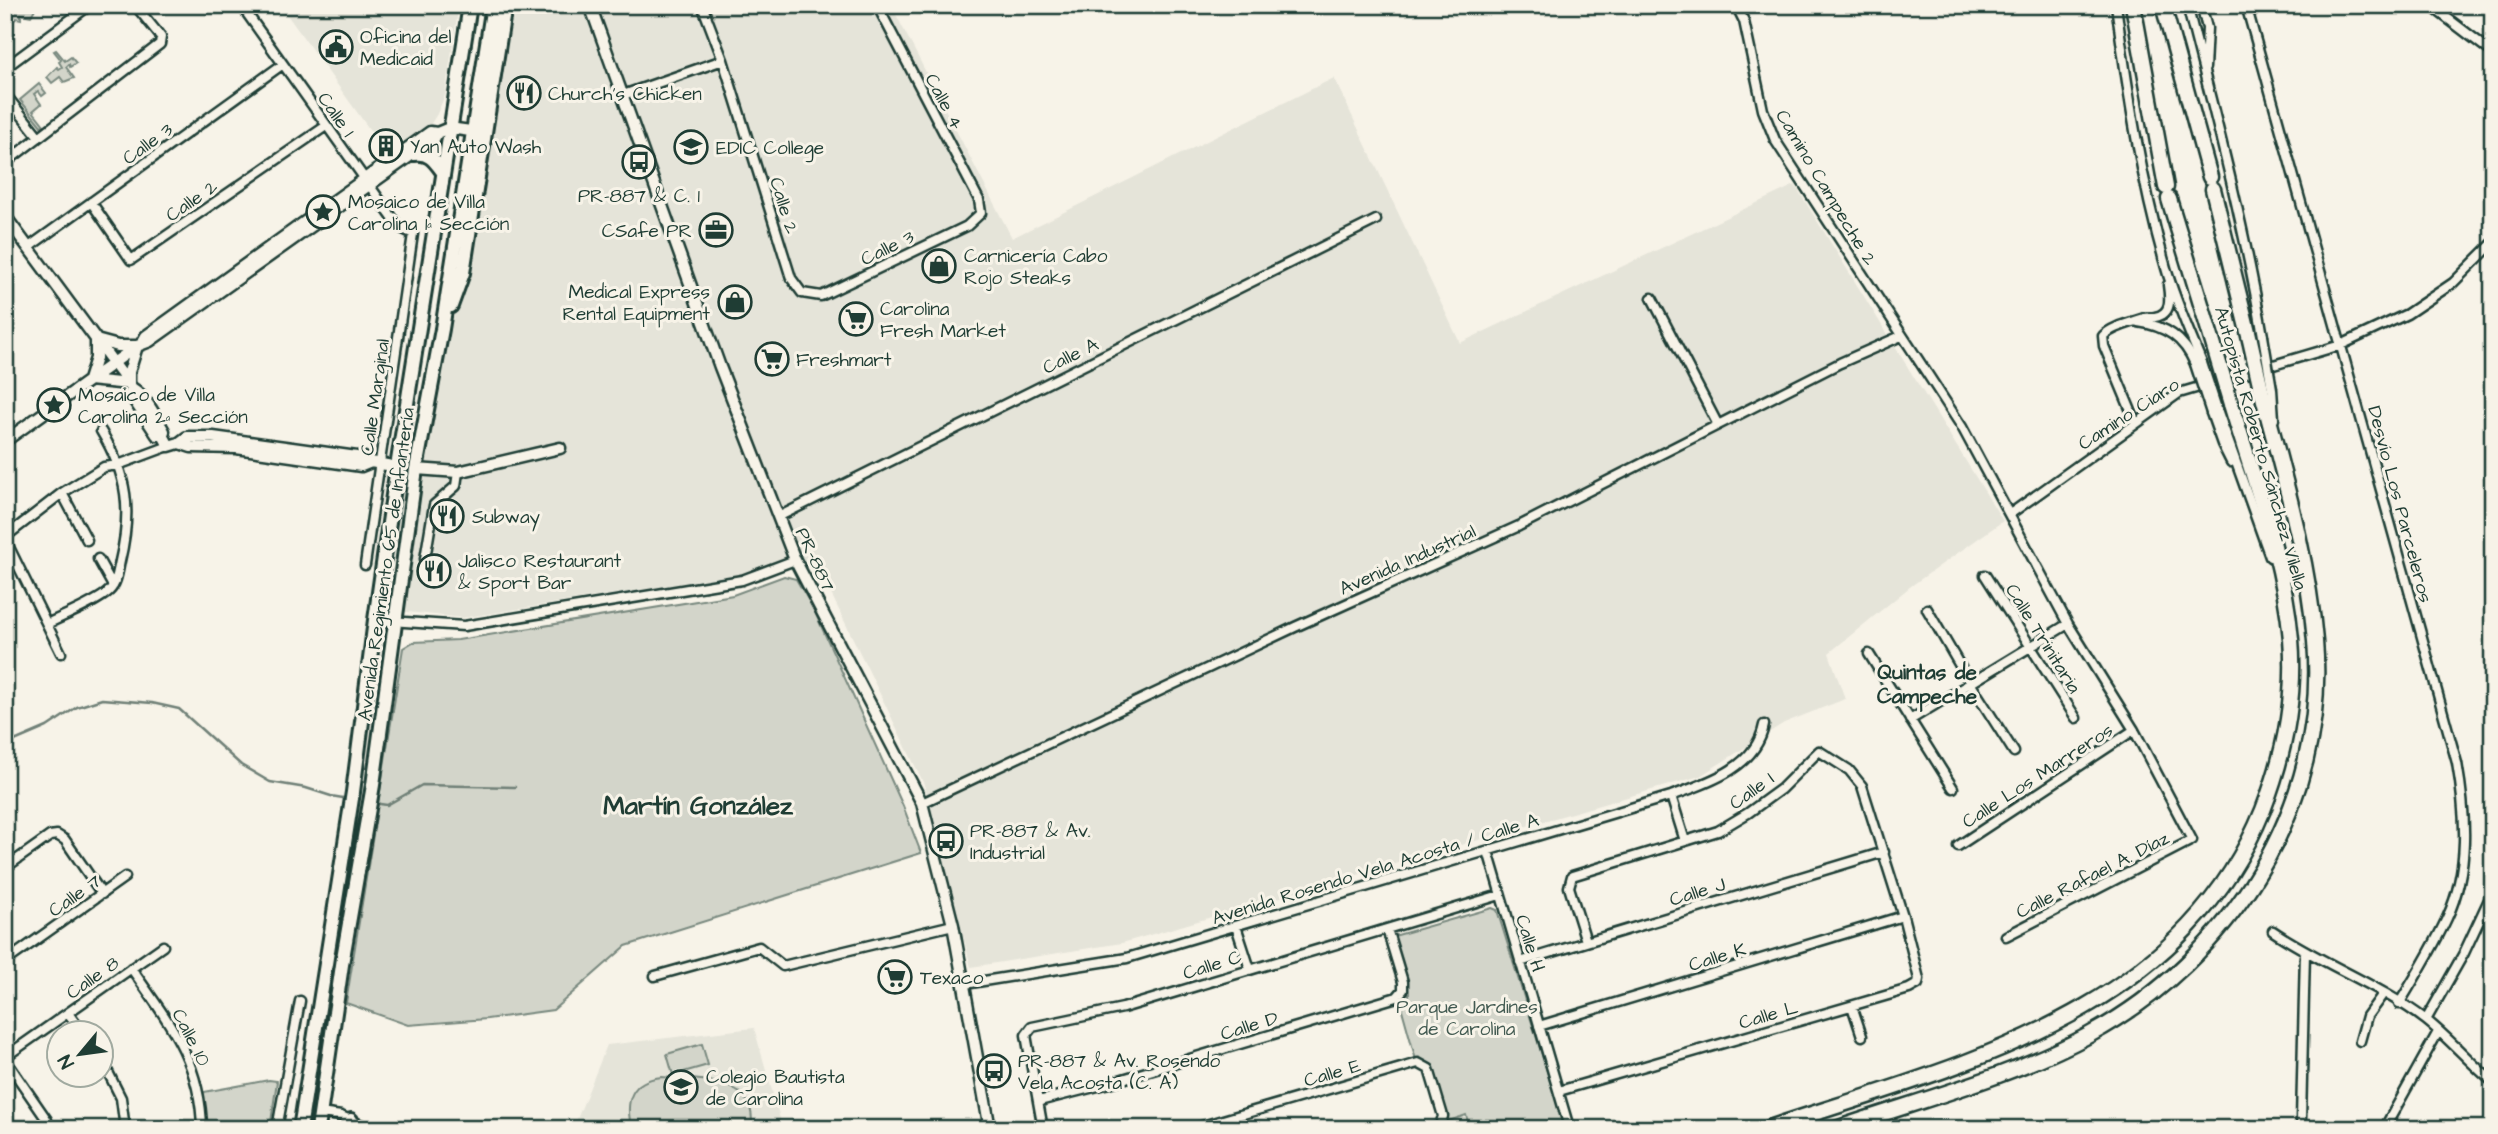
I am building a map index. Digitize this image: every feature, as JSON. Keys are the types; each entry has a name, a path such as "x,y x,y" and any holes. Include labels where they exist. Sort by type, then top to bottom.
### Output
{"highway":[{"name":"Autopista Roberto Sánchez Vilella","path":"1766,1129 1983,1055 2061,1021 2120,985 2162,953 2211,901 2250,840 2274,780 2290,708 2292,667 2287,602 2278,559 2168,193 2133,5"},
{"name":"Autopista Roberto Sánchez Vilella","path":"1836,1129 2023,1064 2086,1036 2135,1007 2188,963 2216,933 2249,890 2276,842 2297,788 2305,760 2314,704 2315,643 2311,605 2277,453 2256,338 2163,5"}],"main road":[{"name":"Avenida Regimiento 65 de Infantería","path":"300,1129 353,792 397,467 443,172 443,130 470,5"},
{"path":"480,132 493,5"},
{"path":"480,132 505,5"},
{"name":"Avenida Regimiento 65 de Infantería","path":"318,1129 343,958 373,785 416,469 442,329 463,272 480,132"},
{"path":"414,154 424,153 431,157 443,172"}],"street":[{"path":"5,68 90,5"},
{"path":"5,163 160,44 161,37 135,5"},
{"name":"Calle 1","path":"241,5 399,228 413,234"},
{"name":"PR-887","path":"590,5 720,367 778,517 796,559 922,803 953,925 990,1129"},
{"name":"Calle 2","path":"702,5 723,60 791,278 802,293"},
{"name":"Calle 4","path":"877,5 979,200 981,214"},
{"name":"Camino Campeche 2","path":"1736,5 1744,21 1763,110 1776,140 1962,427 2068,624 2134,730 2192,840"},
{"path":"2116,5 2135,140 2166,268 2214,413 2287,602"},
{"path":"2187,5 2251,266 2256,338"},
{"path":"2201,5 2207,28 2205,78"},
{"name":"Desvío Los Parceleros","path":"2246,5 2457,762 2463,795 2464,847 2455,896 2448,916 2399,1004"},
{"path":"2431,5 2493,53"},
{"path":"623,95 723,60"},
{"name":"Calle 3","path":"29,247 284,64"},
{"path":"5,94 39,137"},
{"name":"Calle 2","path":"90,202 131,260 326,126"},
{"path":"367,182 414,154 443,130"},
{"path":"96,340 118,346 150,341 367,182 430,132 480,132"},
{"name":"Calle 3","path":"802,293 821,296 967,226 981,214"},
{"path":"5,216 130,386"},
{"name":"Calle A","path":"778,517 1376,220"},
{"name":"Calle Marginal","path":"365,565 376,463 413,234"},
{"name":"Camino Ciaro","path":"2010,514 2179,393 2341,345 2407,314 2440,294 2493,243"},
{"path":"2136,423 2104,346 2103,336 2116,327 2138,322 2143,318 2159,317 2168,308 2170,300 2166,268"},
{"path":"1651,299 1718,425"},
{"path":"2138,322 2174,334 2198,363"},
{"name":"Avenida Industrial","path":"922,803 1295,627 1519,526 1840,363 1901,336"},
{"path":"5,339 8,347 5,350"},
{"path":"89,380 96,358 96,340"},
{"path":"5,441 140,344"},
{"path":"140,344 130,372 130,394 141,402 157,435 163,435 174,445"},
{"path":"89,380 130,386"},
{"path":"47,624 108,592 113,586 127,514 125,486 118,465 101,432"},
{"path":"61,653 5,538 62,494 104,467 118,465 174,445 254,446 339,458 364,458 397,467"},
{"path":"416,469 458,471 560,448"},
{"path":"425,559 434,505 456,486 458,471"},
{"path":"62,494 87,540"},
{"path":"98,559 113,586"},
{"path":"375,620 394,623 475,624 742,580 796,559"},
{"name":"Calle Trinitaria","path":"1985,575 2076,718"},
{"path":"1927,610 2014,751"},
{"path":"1910,720 2068,624"},
{"path":"1869,653 1953,788"},
{"name":"Avenida Rosendo Vela Acosta / Calle A","path":"965,984 1127,958 1671,796 1710,783 1738,765 1761,739 1764,725"},
{"name":"Calle Los Marreros","path":"1958,846 2134,730"},
{"name":"Calle I","path":"1586,941 1569,887 1572,876 1718,831 1781,789 1819,751 1849,770 1862,786 1903,916"},
{"path":"1671,796 1685,841"},
{"path":"5,867 50,836 57,835 65,840 103,894"},
{"name":"Calle Rafael A. Díaz","path":"2006,936 2192,840"},
{"name":"Calle H","path":"1488,851 1568,1124"},
{"name":"Calle J","path":"1520,962 1884,852"},
{"name":"Calle 7","path":"5,962 125,877"},
{"path":"2426,1020 2464,953 2493,891"},
{"name":"Calle C","path":"1043,1129 1026,1035 1032,1027 1123,1008 1500,895"},
{"name":"Calle L","path":"1559,1091 1909,989 1918,984 1919,971 1903,916"},
{"name":"Calle K","path":"1539,1026 1903,916"},
{"path":"655,976 759,947 783,966 953,925"},
{"path":"1236,926 1250,969"},
{"name":"Calle D","path":"1039,1101 1107,1084 1397,997 1403,990 1403,982 1387,929"},
{"path":"2273,932 2426,1020 2493,1082"},
{"name":"Calle 8","path":"5,1058 163,946"},
{"path":"2301,1120 2305,952"},
{"name":"Calle 10","path":"131,968 174,1028 188,1056 197,1083 202,1129"},
{"path":"2360,1041 2367,1016 2383,993"},
{"path":"277,1129 300,1001"},
{"path":"1852,1006 1862,1035"},
{"path":"68,1013 72,1018"},
{"path":"2384,1129 2438,1032"},
{"path":"5,1058 47,1120 47,1129"},
{"name":"Calle E","path":"1192,1129 1418,1063 1429,1069 1443,1116 1440,1126 1430,1129"},
{"path":"116,1088 121,1098 125,1129"},
{"path":"320,1114 348,1125 371,1129"}],"shaded area":[{"path":"280,5 459,5 445,95 425,133 390,158"},
{"path":"491,5 891,5 1012,238 1334,78 1460,343 1795,185 2003,521 1911,586 1829,653 1845,699 1784,723 1700,776 1122,943 971,967 924,784 816,563 462,618 399,611"},
{"name":"Colegio Bautista de Carolina","path":"754,1028 783,1129 573,1129 607,1045"}],"green space":[{"path":"22,5 37,5 31,16 21,14 21,19 17,18 5,27 5,11"},
{"path":"54,51 65,61 71,57 76,63 66,67 74,78 64,82 60,77 52,83 47,77 57,67 62,67 59,62 61,60"},
{"path":"39,84 46,93 42,96 38,91 34,94 41,104 33,111 44,125 41,126 20,100"},
{"path":"784,576 796,579 813,608 903,806 921,853 626,946 553,1010 487,1019 408,1025 346,1003 403,648 413,642 458,640 733,595"},
{"name":"Parque Jardines de Carolina","path":"1492,908 1497,910 1564,1126 1553,1129 1470,1129 1466,1115 1449,1121 1430,1067 1422,1060 1416,1060 1401,1006 1409,1000 1409,993 1394,936"},
{"path":"702,1044 708,1065 673,1075 667,1054"},
{"path":"662,1077 707,1081 736,1090 746,1099 751,1112 751,1129 632,1129 629,1109 632,1094 643,1082"},
{"path":"269,1080 277,1081 270,1129 205,1129 204,1092"}],"waterway":[{"path":"5,745 47,727 77,707 102,699 152,703 179,709 241,765 270,782 349,799"},
{"path":"373,803 387,805 422,785 515,787"}],"place":[{"name":"Oficina del Medicaid","path":"336,47"},
{"name":"Church's Chicken","path":"524,93"},
{"name":"Yan Auto Wash","path":"386,146"},
{"name":"EDIC College","path":"691,147"},
{"name":"PR-887 & C. 1","path":"639,162"},
{"name":"Mosaico de Villa Carolina 1ª Sección","path":"323,212"},
{"name":"CSafe PR","path":"716,230"},
{"name":"Carnicería Cabo Rojo Steaks","path":"939,266"},
{"name":"Medical Express Rental Equipment","path":"735,302"},
{"name":"Carolina Fresh Market","path":"856,319"},
{"name":"Freshmart","path":"772,359"},
{"name":"Mosaico de Villa Carolina 2ª Sección","path":"54,405"},
{"name":"Subway","path":"447,516"},
{"name":"Jalisco Restaurant & Sport Bar","path":"434,571"},
{"name":"PR-887 & Av. Industrial","path":"946,841"},
{"name":"Texaco","path":"895,977"},
{"name":"PR-887 & Av. Rosendo Vela Acosta (C. A)","path":"994,1071"},
{"name":"Colegio Bautista de Carolina","path":"681,1087"}],"district":[{"name":"Quintas de Campeche","path":"1927,684"},
{"name":"Martín González","path":"698,805"}]}
